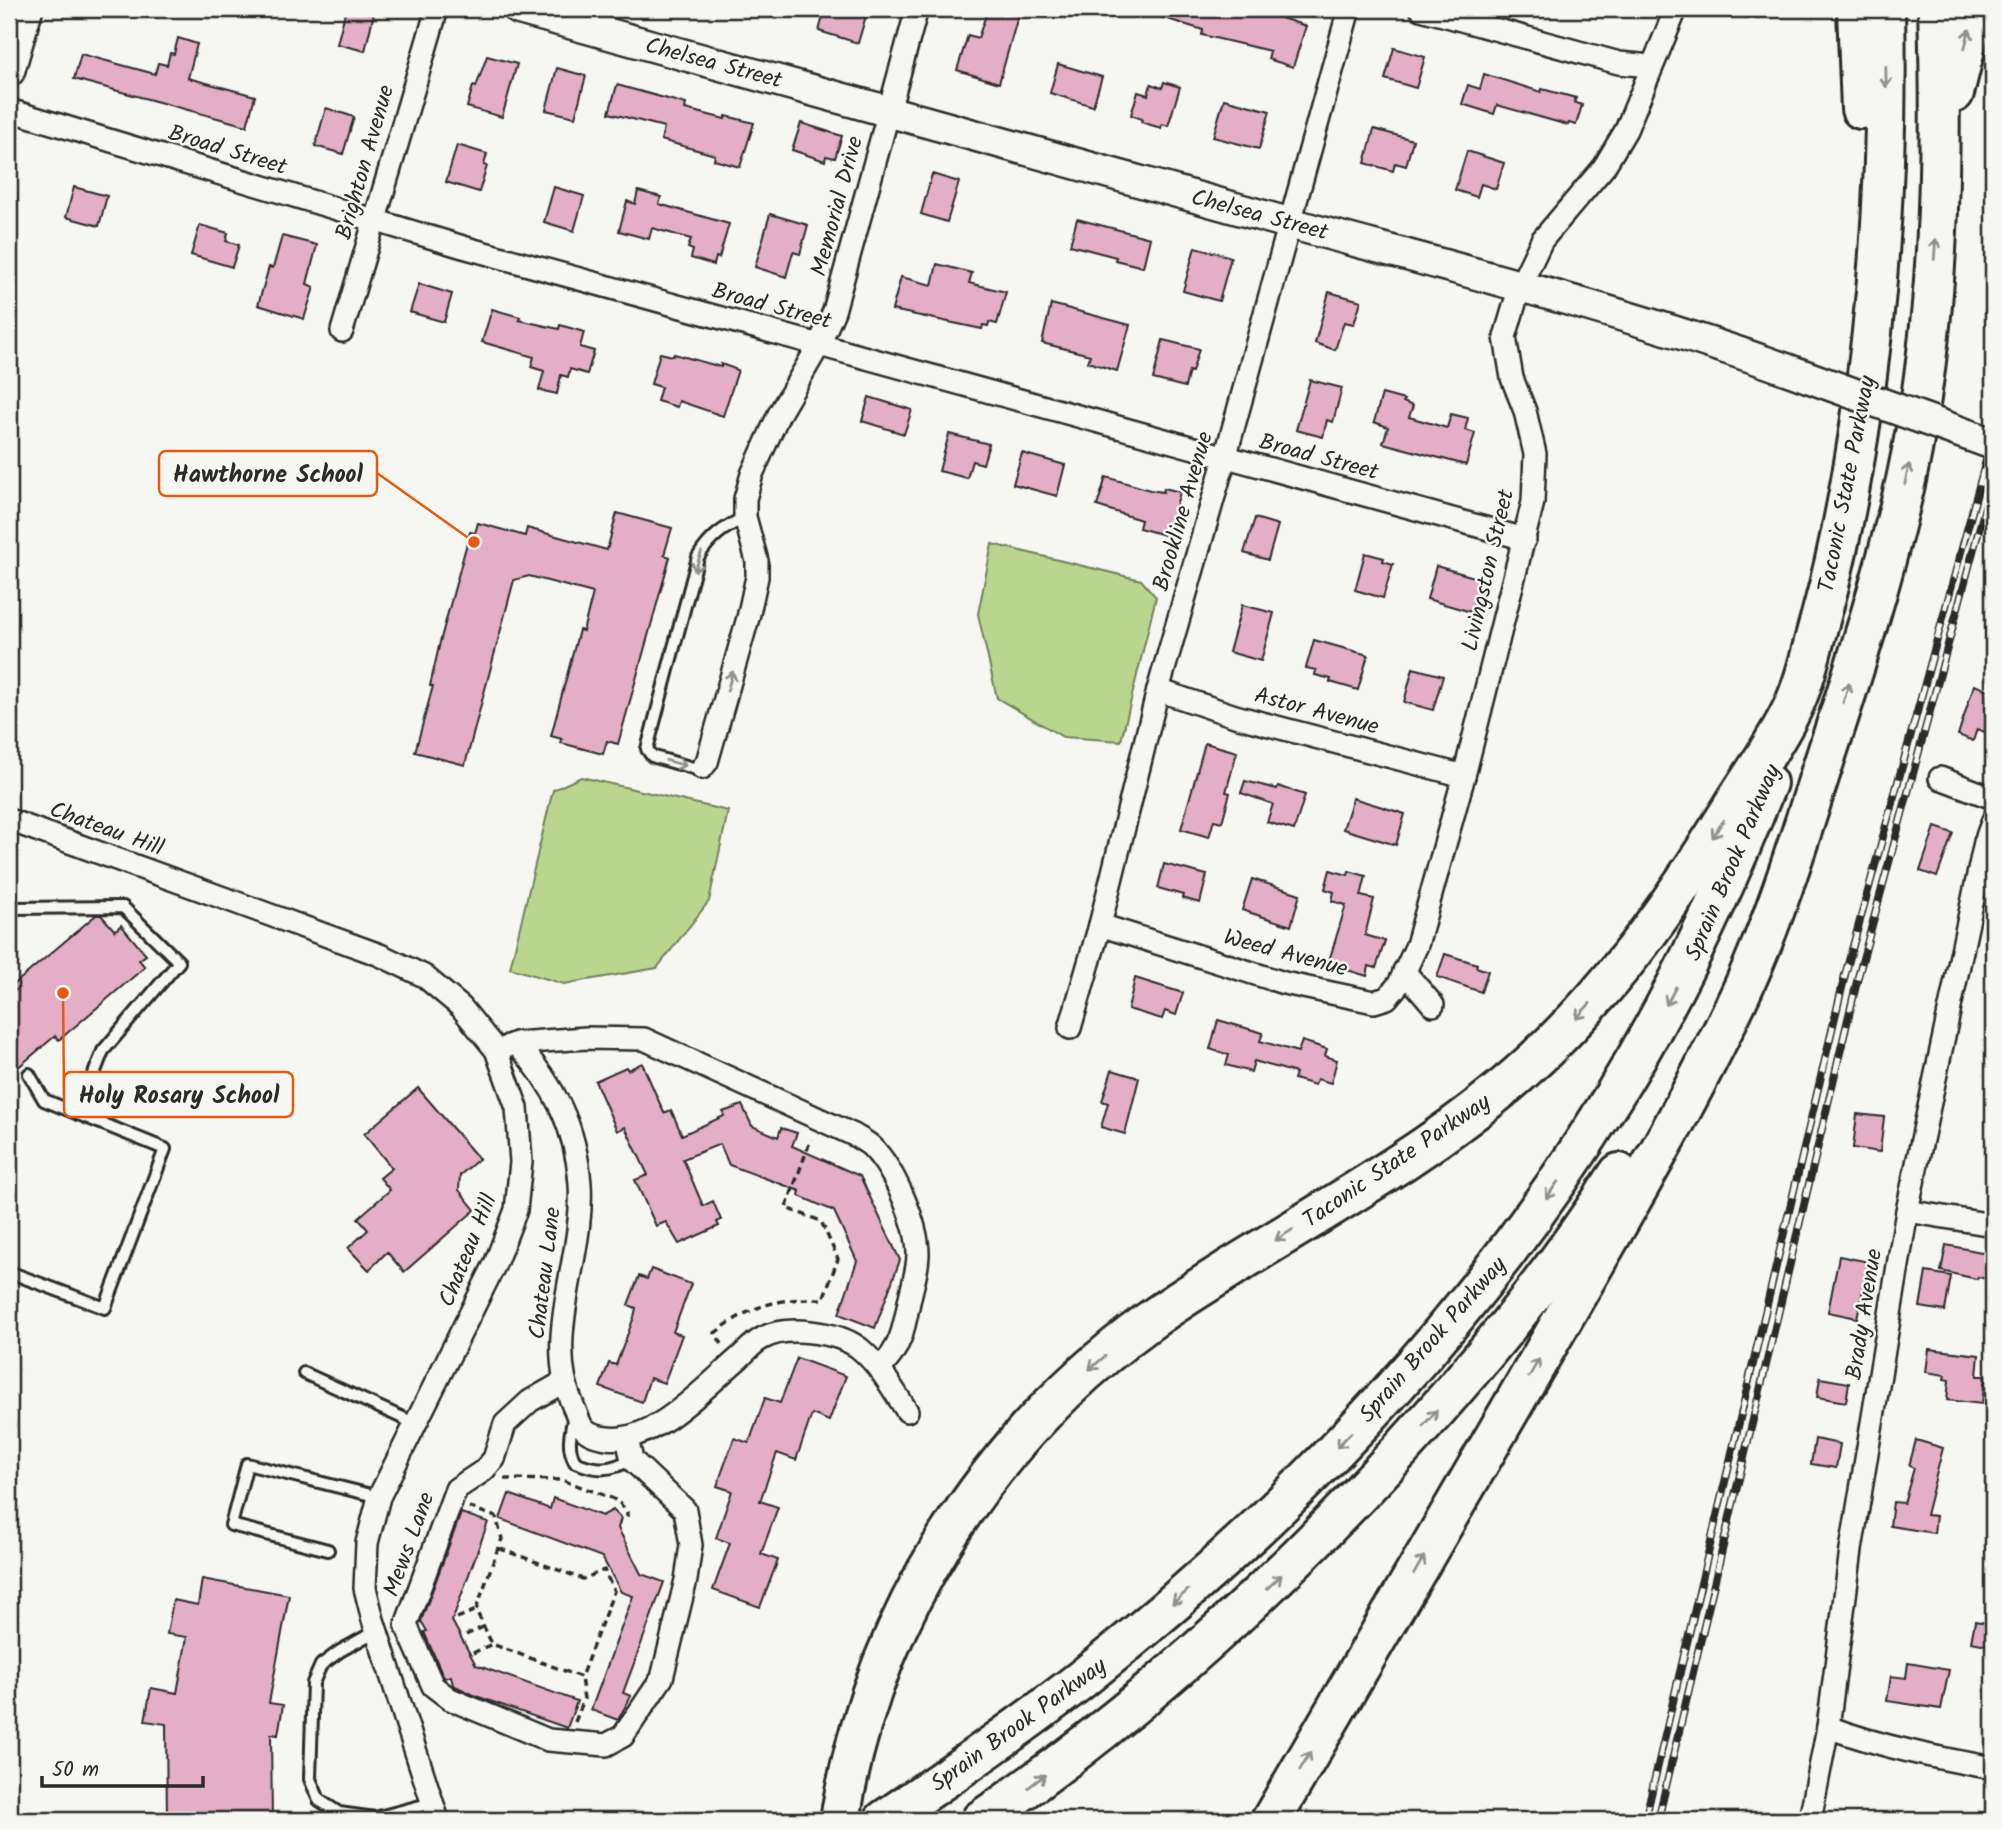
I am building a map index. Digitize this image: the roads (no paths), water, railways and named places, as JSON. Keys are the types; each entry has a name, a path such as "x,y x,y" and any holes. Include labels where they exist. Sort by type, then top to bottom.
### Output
{"highway":[{"path":"1857,9 1868,370"},
{"name":"Taconic State Parkway","path":"840,1820 849,1773 869,1701 903,1618 950,1532 1012,1448 1060,1396 1150,1320 1451,1128 1545,1050 1617,974 1672,901 1793,708 1825,600 1842,530 1868,370 1884,184 1885,9"},
{"path":"1270,1820 1571,1305 1707,1060 1744,986 1774,912 1876,594 1910,458 1932,285 1940,153 1938,9"},
{"path":"1940,153 1975,9"},
{"name":"Sprain Brook Parkway","path":"894,1814 1008,1735 1079,1681 1233,1550 1372,1410 1477,1289 1572,1162 1614,1096 1671,996 1734,867 1772,773 1793,708"},
{"name":"Sprain Brook Parkway","path":"981,1820 1089,1742 1149,1693 1281,1576 1422,1427 1525,1304 1616,1178 1690,1055 1765,905 1825,758"}],"street":[{"path":"9,71 27,9"},
{"name":"Brighton Avenue","path":"342,331 437,9"},
{"name":"Chelsea Street","path":"519,9 1520,286 1740,352 1993,444"},
{"name":"Memorial Drive","path":"702,768 707,762 757,577 755,549 745,517 745,499 752,474 779,414 819,345 834,311 917,9"},
{"name":"Brookline Avenue","path":"1070,1028 1100,925 1158,690 1349,9"},
{"path":"1421,9 1619,63 1651,66"},
{"name":"Livingston Street","path":"1405,971 1417,945 1464,776 1533,502 1535,454 1525,411 1512,378 1505,337 1520,286 1542,240 1604,167 1626,130 1676,9"},
{"name":"Broad Street","path":"9,110 463,247 1525,539"},
{"name":"Astor Avenue","path":"1158,690 1235,716 1464,776"},
{"path":"1940,778 1993,798"},
{"name":"Chateau Hill","path":"9,820 380,955 424,976 506,1046 517,1108 522,1162 516,1210 495,1264 379,1497 367,1543 365,1588 376,1631 435,1811"},
{"name":"Brady Avenue","path":"1810,1820 1828,1727 1852,1550 1907,1211 1985,842 1993,820"},
{"name":"Weed Avenue","path":"1100,925 1284,983 1374,1002 1387,998 1399,984 1405,971"},
{"path":"1405,971 1433,1005"},
{"path":"506,1046 586,1038 644,1039 854,1135 870,1146 884,1161 906,1206 917,1237 918,1257 903,1332 892,1358 879,1369"},
{"name":"Chateau Lane","path":"506,1046 539,1068 560,1104 574,1144 580,1185 578,1236 562,1334 561,1365 565,1381 583,1428 599,1437 627,1438"},
{"path":"1907,1211 1993,1226"},
{"path":"631,1459 627,1438 664,1421 764,1337 794,1330 827,1335 858,1347 879,1369 907,1411"},
{"name":"Mews Lane","path":"565,1381 530,1401 505,1424 494,1459 483,1471 456,1489 406,1625 433,1686 450,1699 548,1740 606,1745 623,1736 662,1678 686,1580 691,1545 685,1510 631,1459"},
{"path":"1828,1727 1880,1745 1928,1757 1993,1768"}],"lane":[{"path":"702,768 693,768 652,756 647,749 698,557 708,540 721,529 745,517"},
{"path":"9,908 124,907 179,962 103,1051 78,1114"},
{"path":"9,1272 105,1308 165,1149 44,1100 29,1074"},
{"path":"304,1373 416,1424"},
{"path":"575,1409 569,1441 575,1462 600,1470 614,1468 631,1459"},
{"path":"328,1550 231,1525 247,1464 379,1497"},
{"path":"376,1631 321,1665 313,1683 310,1779 319,1800 339,1813 375,1818 435,1811"}],"railway":[{"path":"1645,1820 1845,975 1993,435"},
{"path":"1658,1820 1858,977 1993,478"}],"place":[{"name":"Hawthorne School","path":"474,542"},
{"name":"Holy Rosary School","path":"63,993"}]}
